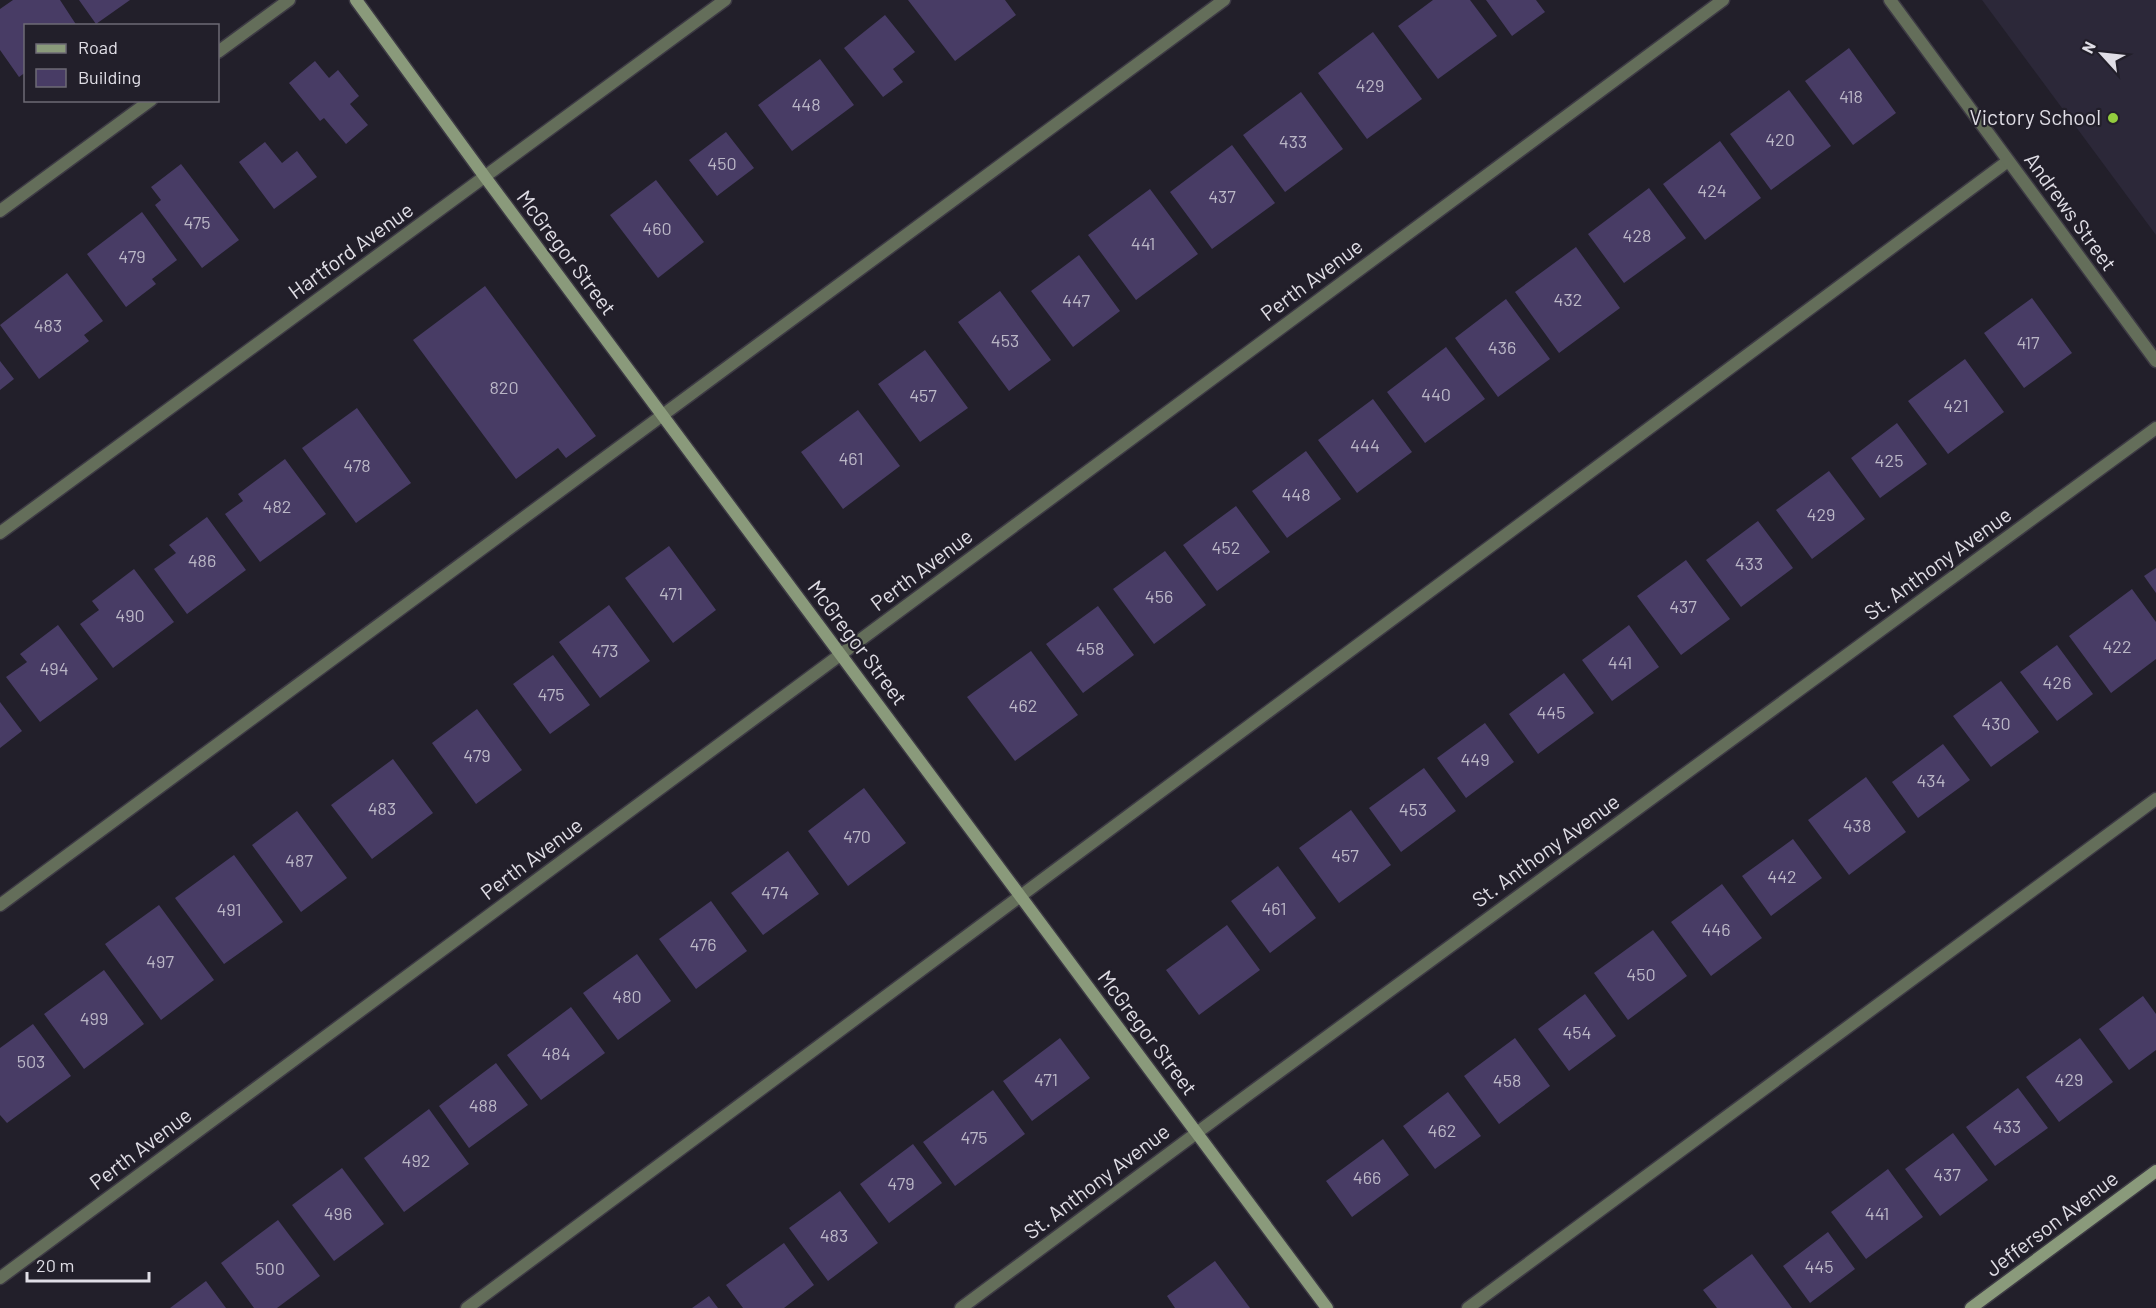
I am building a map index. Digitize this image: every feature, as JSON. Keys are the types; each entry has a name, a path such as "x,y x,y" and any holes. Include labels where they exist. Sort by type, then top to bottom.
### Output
{"main road":[{"name":"McGregor Street","path":"356,0 485,177 1327,1308"},
{"name":"Jefferson Avenue","path":"1971,1308 2156,1170"}],"street":[{"path":"219,51 289,0"},
{"name":"Hartford Avenue","path":"0,533 725,0"},
{"path":"0,905 1224,0"},
{"name":"Perth Avenue","path":"0,1278 1723,0"},
{"name":"Andrews Street","path":"1890,0 2156,361"},
{"path":"0,211 148,102"},
{"path":"467,1308 2008,161"},
{"name":"St. Anthony Avenue","path":"961,1308 2156,428"},
{"path":"1468,1308 2156,799"}],"shaded area":[{"name":"Victory School","path":"1982,0 2156,0 2156,235"}],"building":[{"path":"13,0 60,0 76,24 24,24 24,73 19,77 0,50 0,9"},
{"path":"79,0 130,0 96,24"},
{"path":"908,0 1005,0 1016,15 955,61"},
{"path":"1433,0 1470,0 1497,36 1438,79 1398,26"},
{"path":"1486,0 1536,0 1545,12 1512,36"},
{"path":"885,15 915,52 893,69 903,82 883,97 844,48"},
{"path":"1373,32 1422,99 1367,139 1318,73"},
{"path":"1849,48 1896,113 1853,145 1805,81"},
{"path":"820,59 854,105 792,151 758,105"},
{"path":"315,61 329,78 338,70 359,96 350,104 368,125 346,144 324,118 320,121 289,83"},
{"path":"1789,90 1831,146 1771,190 1730,134"},
{"path":"1301,92 1343,149 1285,192 1243,135"},
{"path":"726,132 754,168 717,196 689,160"},
{"path":"1720,141 1761,198 1705,240 1663,184"},
{"path":"265,142 282,163 297,151 317,177 274,209 239,162"},
{"path":"1232,145 1275,203 1212,249 1170,192"},
{"path":"181,164 239,240 202,268 155,205 161,200 151,187"},
{"path":"656,180 704,242 658,278 610,215"},
{"path":"1649,188 1686,238 1624,283 1588,234"},
{"path":"1150,189 1198,254 1136,300 1088,235"},
{"path":"142,212 177,260 152,279 156,284 126,307 87,254"},
{"path":"1576,247 1620,308 1559,353 1515,292"},
{"path":"1079,255 1120,311 1073,347 1031,291"},
{"path":"67,273 103,321 84,335 89,341 39,379 0,325"},
{"path":"485,286 596,436 566,458 558,448 516,479 413,340"},
{"path":"1000,291 1051,360 1009,391 958,322"},
{"path":"2032,298 2072,353 2024,388 1984,333"},
{"path":"1506,299 1550,359 1498,397 1455,338"},
{"path":"1446,347 1485,399 1425,443 1387,392"},
{"path":"925,350 968,408 920,442 878,384"},
{"path":"1965,359 2004,412 1948,454 1908,401"},
{"path":"0,361 14,379 0,390"},
{"path":"1373,399 1412,452 1357,493 1318,440"},
{"path":"357,408 411,483 356,523 302,448"},
{"path":"858,410 900,466 843,509 801,452"},
{"path":"1897,423 1927,464 1880,498 1851,458"},
{"path":"1306,451 1341,499 1287,538 1252,491"},
{"path":"285,459 326,514 260,562 225,514 243,501 238,494"},
{"path":"1829,471 1865,519 1812,559 1776,510"},
{"path":"1236,506 1270,552 1217,591 1183,545"},
{"path":"207,517 246,570 187,614 154,569 176,553 169,545"},
{"path":"1758,521 1793,568 1741,607 1706,560"},
{"path":"669,546 716,610 673,643 625,578"},
{"path":"1165,551 1206,605 1154,644 1113,589"},
{"path":"1686,560 1730,619 1681,655 1637,596"},
{"path":"2156,568 2156,593 2144,576"},
{"path":"134,569 174,622 113,668 80,624 99,610 92,601"},
{"path":"2132,589 2156,622 2156,659 2111,693 2069,636"},
{"path":"609,605 650,661 600,698 559,642"},
{"path":"1098,606 1134,655 1083,693 1046,644"},
{"path":"58,625 98,679 40,722 6,677 27,662 20,654"},
{"path":"1629,625 1659,667 1612,701 1582,660"},
{"path":"2057,645 2093,694 2057,721 2020,672"},
{"path":"1031,651 1078,715 1015,761 967,697"},
{"path":"553,655 590,705 550,734 513,684"},
{"path":"1564,673 1594,713 1538,754 1509,714"},
{"path":"2001,681 2039,732 1991,767 1953,716"},
{"path":"0,702 22,731 0,748"},
{"path":"477,709 522,770 476,804 432,743"},
{"path":"1485,723 1514,762 1466,798 1437,758"},
{"path":"1943,744 1970,780 1918,818 1892,782"},
{"path":"393,759 433,813 372,859 331,805"},
{"path":"1424,768 1456,811 1401,852 1369,808"},
{"path":"1866,777 1906,832 1849,875 1808,820"},
{"path":"864,788 906,843 848,886 808,831"},
{"path":"1351,810 1391,865 1339,903 1299,848"},
{"path":"297,811 347,878 301,912 252,845"},
{"path":"1793,839 1822,878 1771,916 1742,876"},
{"path":"788,851 819,894 763,935 731,893"},
{"path":"234,855 283,922 224,964 175,898"},
{"path":"1278,866 1316,918 1270,953 1231,901"},
{"path":"1722,884 1762,938 1711,976 1671,922"},
{"path":"711,901 747,951 696,989 659,939"},
{"path":"159,905 214,980 161,1020 105,944"},
{"path":"1227,925 1260,970 1199,1015 1166,970"},
{"path":"1653,930 1687,976 1628,1020 1594,973"},
{"path":"637,954 671,1001 618,1040 583,993"},
{"path":"104,970 144,1024 84,1069 44,1014"},
{"path":"1585,994 1616,1036 1569,1071 1538,1029"},
{"path":"2143,996 2156,1014 2156,1050 2129,1070 2099,1029"},
{"path":"571,1007 605,1053 541,1100 507,1055"},
{"path":"33,1024 71,1076 7,1123 0,1115 0,1048"},
{"path":"1060,1038 1090,1078 1032,1121 1003,1081"},
{"path":"1515,1038 1550,1086 1499,1124 1464,1076"},
{"path":"2080,1038 2113,1082 2059,1122 2026,1077"},
{"path":"496,1063 528,1105 469,1148 439,1106"},
{"path":"2018,1088 2048,1128 1995,1166 1966,1127"},
{"path":"993,1090 1025,1134 955,1186 923,1142"},
{"path":"1448,1092 1481,1136 1435,1169 1403,1126"},
{"path":"429,1109 469,1164 404,1212 364,1158"},
{"path":"1953,1133 1988,1180 1940,1216 1905,1169"},
{"path":"1383,1139 1409,1175 1352,1217 1326,1181"},
{"path":"913,1144 942,1183 889,1223 860,1184"},
{"path":"342,1168 384,1224 334,1261 292,1205"},
{"path":"1888,1169 1923,1217 1866,1259 1831,1212"},
{"path":"840,1191 878,1243 828,1281 789,1228"},
{"path":"278,1220 320,1276 277,1308 254,1308 221,1263"},
{"path":"1828,1232 1855,1269 1810,1303 1783,1266"},
{"path":"784,1243 814,1285 784,1308 743,1308 726,1285"},
{"path":"1752,1254 1792,1308 1717,1308 1703,1290"},
{"path":"1215,1261 1250,1308 1175,1308 1167,1296"},
{"path":"206,1281 226,1308 170,1308"},
{"path":"709,1296 718,1308 692,1308"}],"place":[{"name":"Victory School","path":"2113,118"}]}
